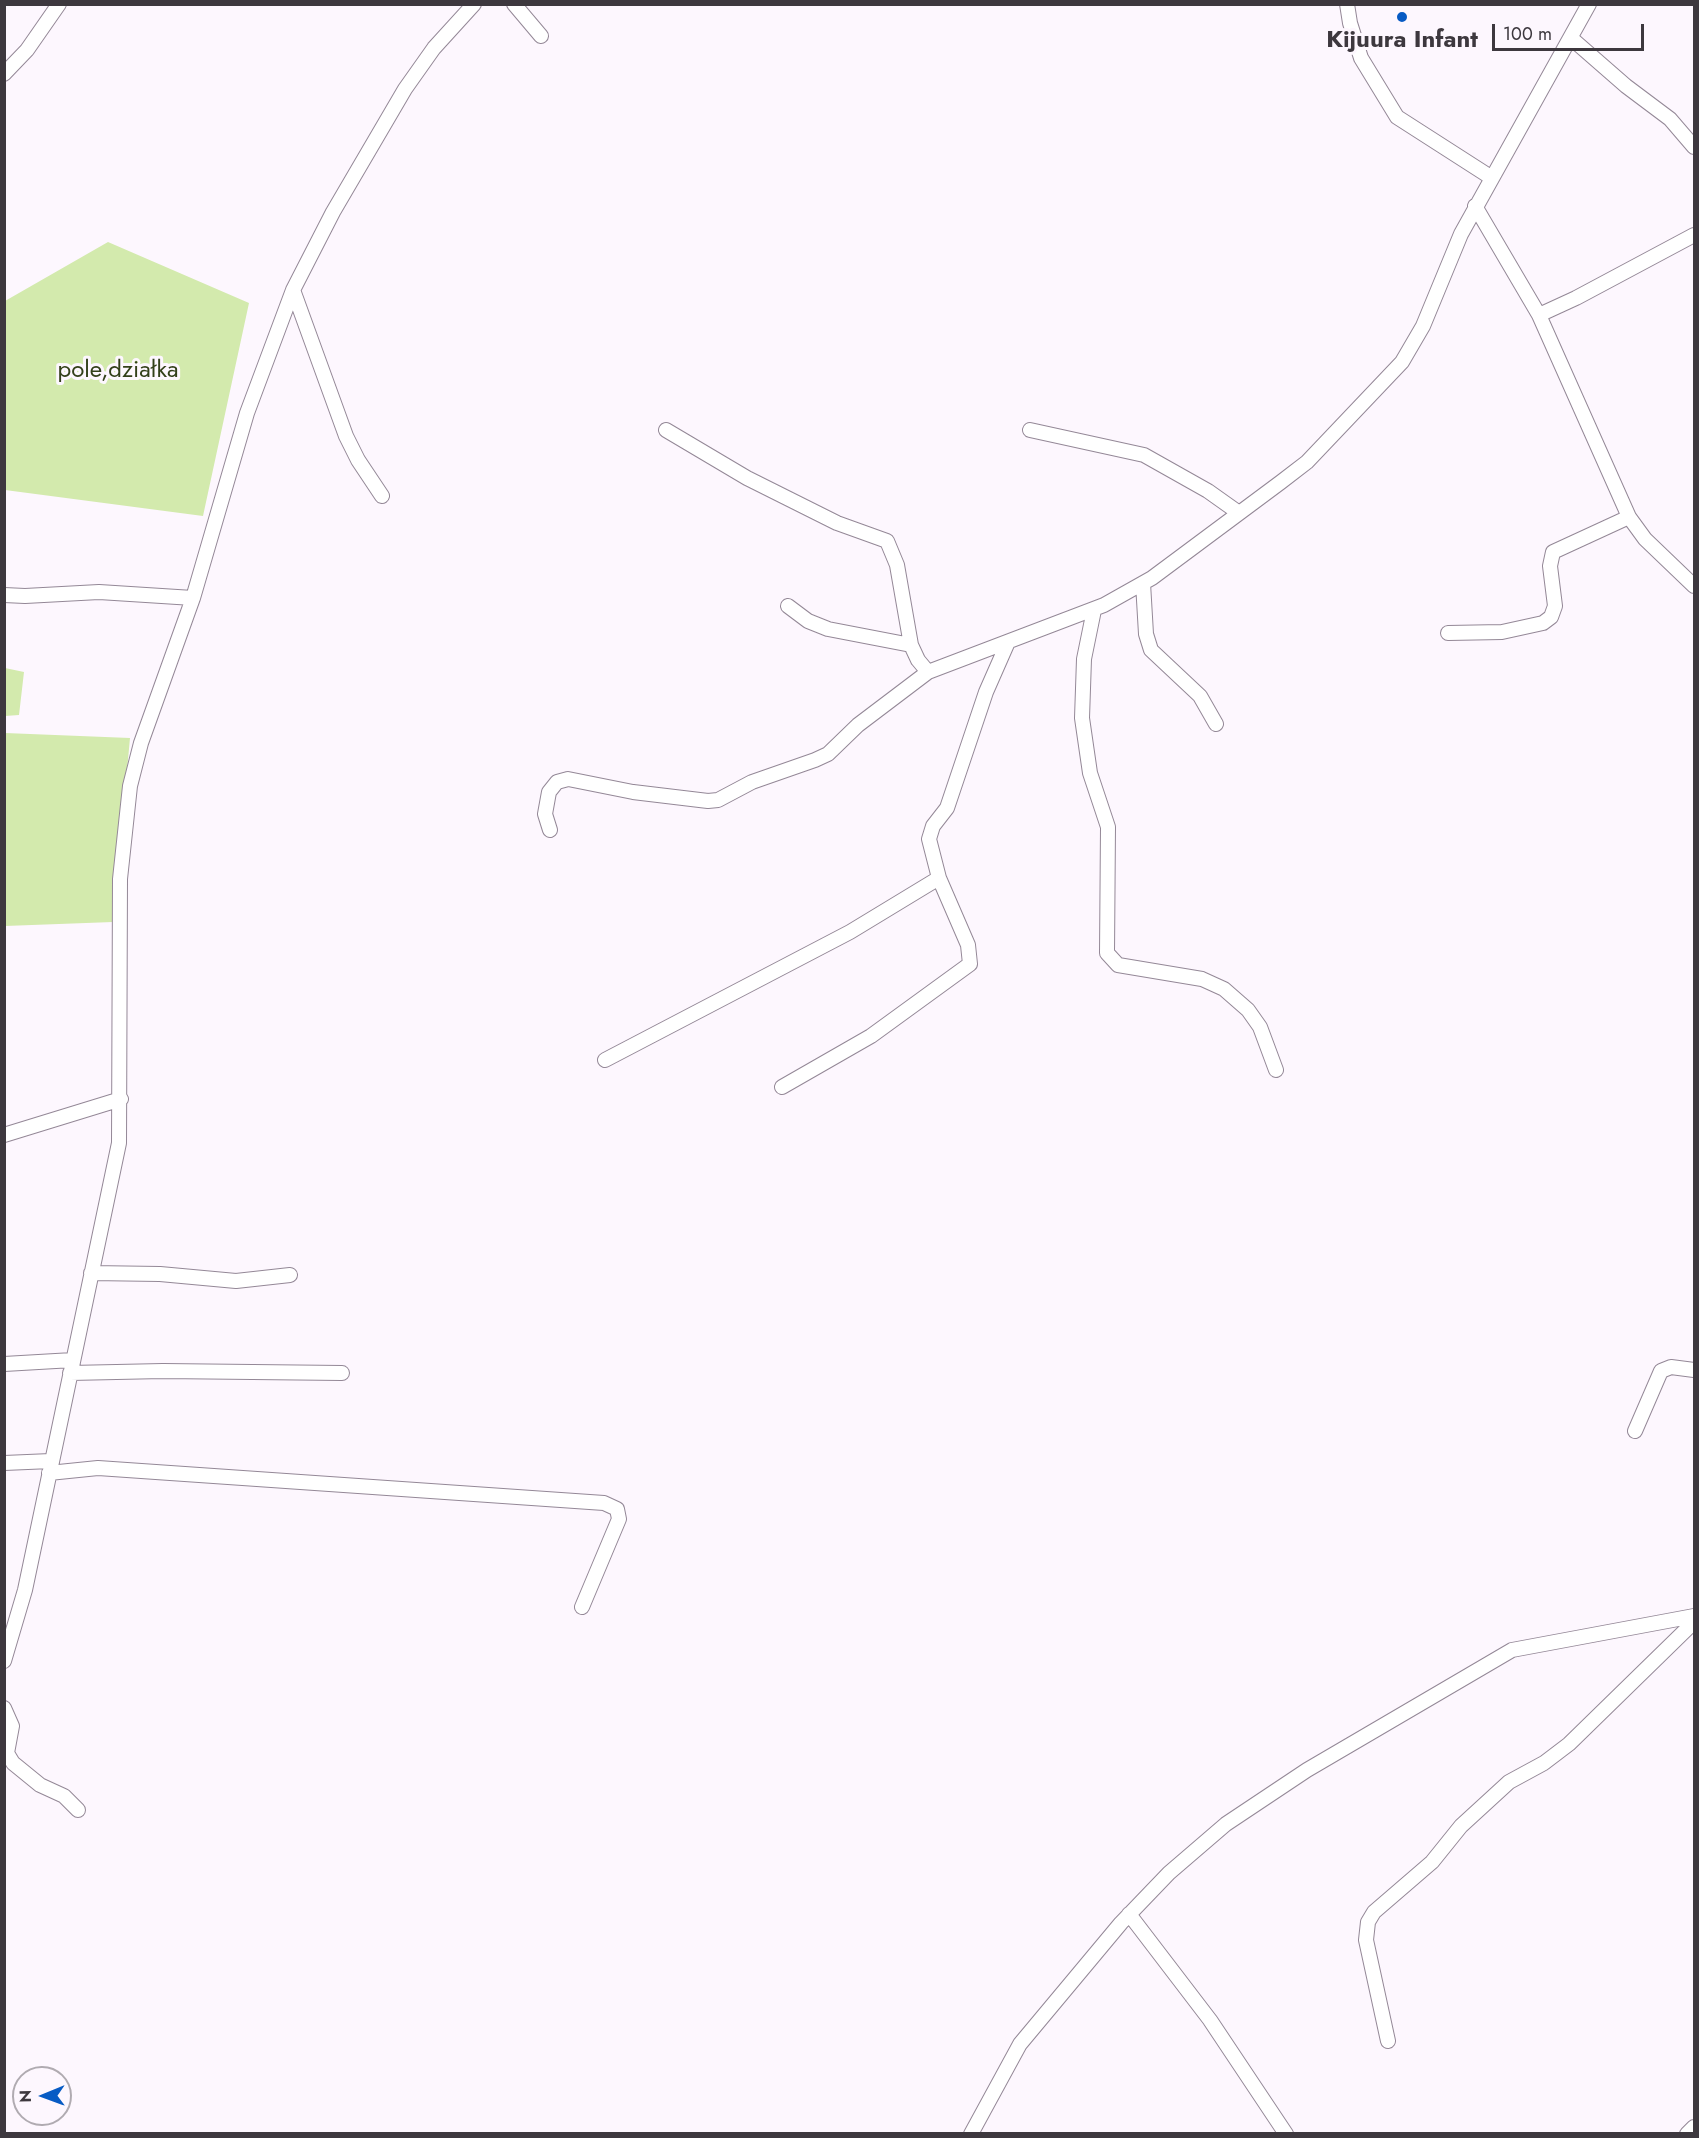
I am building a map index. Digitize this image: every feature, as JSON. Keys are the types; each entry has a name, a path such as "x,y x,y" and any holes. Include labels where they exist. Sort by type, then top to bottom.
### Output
{"street":[{"path":"4,74 27,51 59,4"},
{"path":"4,1661 25,1590 119,1143 121,1099 120,879 125,815 141,743 193,598 247,413 293,290 333,212 405,89 434,48 474,4"},
{"path":"514,4 541,36"},
{"path":"1347,4 1350,23 1361,58 1397,117 1492,178"},
{"path":"550,830 546,803 549,792 557,782 568,779 579,780 633,792 718,800 752,782 828,754 858,725 928,672 1094,610 1143,583 1307,462 1402,362 1423,326 1475,206 1589,4"},
{"path":"1571,38 1626,86 1670,119 1695,147"},
{"path":"1475,206 1539,315 1629,517 1645,538 1695,586"},
{"path":"1539,315 1586,293 1695,235"},
{"path":"293,290 346,436 358,460 382,496"},
{"path":"666,430 747,478 837,523 887,541 897,565 911,645 918,660 928,672"},
{"path":"1030,430 1144,455 1208,490 1239,513"},
{"path":"1448,633 1503,632 1543,623 1551,617 1555,606 1550,566 1556,548 1629,517"},
{"path":"1143,583 1146,634 1151,650 1200,696 1216,724"},
{"path":"4,595 117,592 193,598"},
{"path":"788,606 808,621 828,629 911,645"},
{"path":"1094,610 1084,659 1082,718 1090,773 1108,827 1107,953 1118,965 1202,979 1224,989 1248,1010 1260,1027 1276,1070"},
{"path":"782,1087 871,1036 970,964 968,945 939,878 930,849 930,833 947,808 986,692 1008,642"},
{"path":"605,1060 850,932 939,878"},
{"path":"4,1135 121,1099"},
{"path":"91,1273 160,1274 236,1281 290,1275"},
{"path":"4,1364 163,1371 342,1373"},
{"path":"1635,1431 1661,1371 1671,1367 1695,1370"},
{"path":"4,1463 603,1503 617,1509 619,1519 582,1607"},
{"path":"971,2133 1020,2044 1129,1914 1169,1874 1226,1824 1307,1770 1512,1650 1536,1643 1695,1616"},
{"path":"1388,2042 1366,1940 1368,1922 1374,1912 1432,1862 1461,1826 1509,1782 1544,1763 1569,1744 1695,1622"},
{"path":"4,1708 12,1726 7,1753 13,1763 40,1785 64,1796 78,1810"},
{"path":"1129,1914 1210,2020 1286,2133"},
{"path":"1687,2133 1695,2127"}],"green space":[{"name":"pole,działka","path":"108,242 249,303 203,516 5,490 5,301"},
{"path":"5,668 24,672 19,715 5,716"},
{"path":"5,733 130,738 113,922 5,926"}],"place":[{"name":"Kijuura Infant","path":"1402,17"}]}
